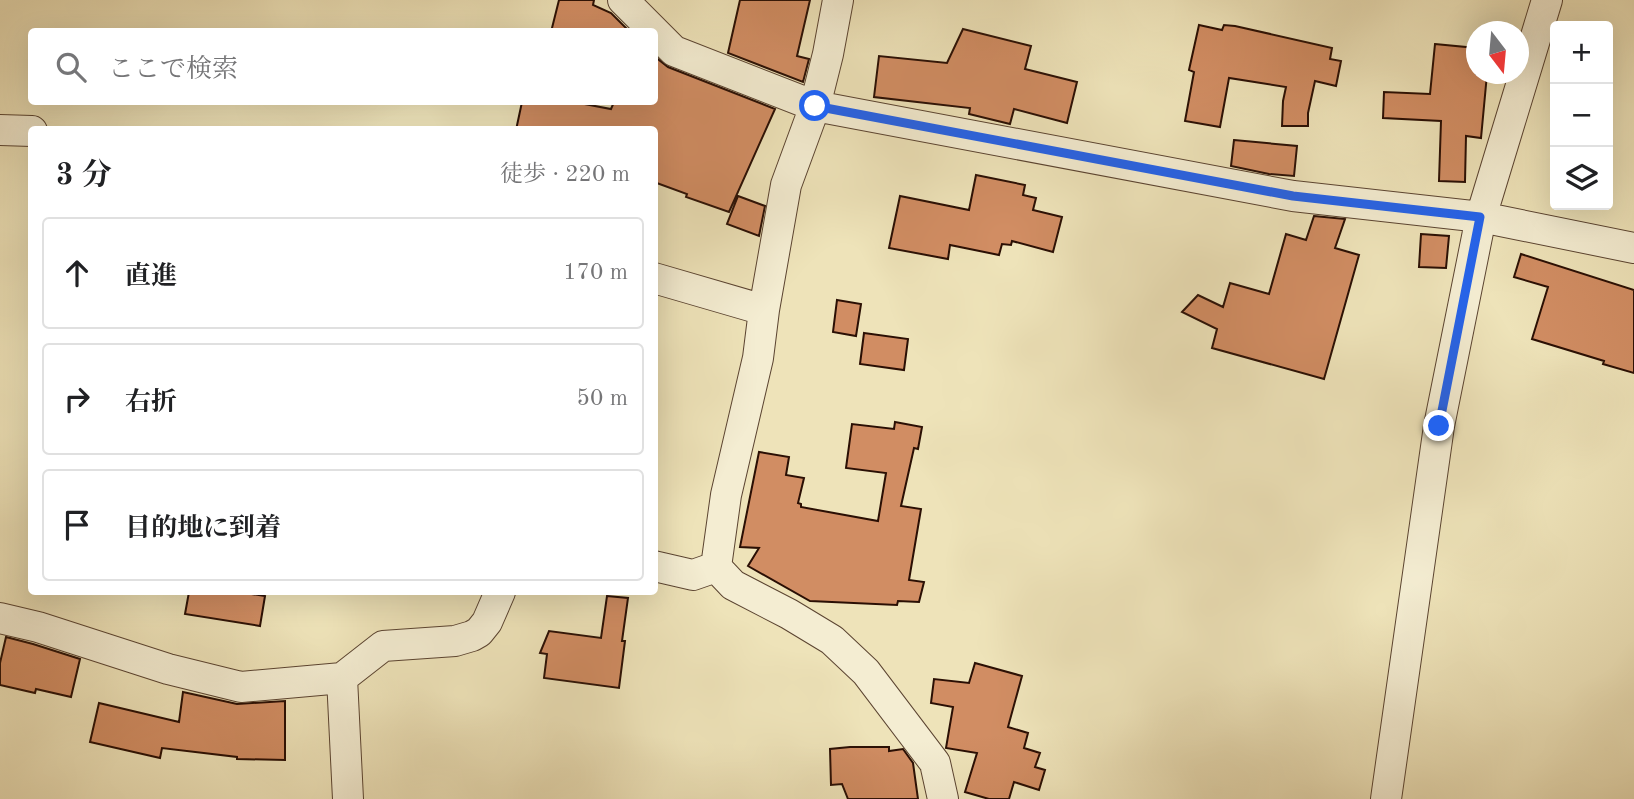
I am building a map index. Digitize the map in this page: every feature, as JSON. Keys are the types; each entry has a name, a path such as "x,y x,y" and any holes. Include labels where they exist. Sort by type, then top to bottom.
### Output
{"street":[{"path":"623,0 651,28"},
{"path":"716,567 726,495 758,358 786,185 815,106 838,0"},
{"path":"1386,799 1439,426 1480,217 1547,0"},
{"path":"658,35 674,51 815,106 1293,196 1480,217 1634,248"},
{"path":"0,131 28,131"},
{"path":"658,279 764,310"},
{"path":"658,567 693,575 716,567"},
{"path":"716,567 733,585 832,640 866,672 935,763 943,799"},
{"path":"0,618 37,627 168,669 242,687 342,678 383,646 455,641 479,632 499,595"},
{"path":"342,678 348,799"}],"building":[{"path":"559,0 594,0 593,5 611,13 626,28 552,28"},
{"path":"740,0 810,0 797,56 809,59 803,82 728,53"},
{"path":"1199,25 1222,30 1224,25 1235,26 1332,48 1330,59 1341,61 1336,86 1315,81 1308,126 1282,126 1286,87 1229,78 1220,127 1185,121 1194,72 1189,70"},
{"path":"963,29 1031,46 1025,69 1077,82 1067,123 1014,109 1010,124 969,114 970,108 874,97 879,56 947,63"},
{"path":"1435,44 1466,47 1466,84 1486,84 1481,138 1466,136 1465,182 1439,181 1441,121 1383,118 1384,92 1430,94"},
{"path":"658,59 668,67 775,109 729,212 686,197 687,194 658,183 658,126 517,126 521,105 590,105 611,109 613,105 658,105"},
{"path":"1234,140 1297,146 1294,176 1231,166"},
{"path":"976,175 1025,185 1023,195 1036,198 1033,210 1062,217 1053,252 1012,241 1011,245 1002,244 999,255 950,245 948,259 889,248 900,196 969,210"},
{"path":"738,196 765,206 759,236 727,224"},
{"path":"1314,216 1345,219 1335,248 1359,255 1324,379 1212,348 1217,329 1182,312 1198,295 1223,307 1230,283 1269,294 1286,234 1306,240"},
{"path":"1421,234 1449,236 1446,268 1419,267"},
{"path":"1521,254 1634,290 1634,373 1532,339 1548,287 1514,277"},
{"path":"837,300 861,304 856,336 833,332"},
{"path":"864,333 908,339 904,370 860,364"},
{"path":"895,422 922,427 918,449 914,448 901,506 921,509 909,580 924,582 919,602 898,601 897,605 810,601 748,566 759,548 740,547 759,452 789,457 786,475 804,478 798,503 801,507 878,521 886,473 846,468 852,424 894,429"},
{"path":"188,595 265,596 260,626 185,614"},
{"path":"607,596 628,598 619,688 544,678 547,654 540,653 549,631 601,638"},
{"path":"6,637 80,659 71,697 0,685 0,663"},
{"path":"975,663 1022,676 1008,727 1028,733 1024,748 1040,753 1035,767 1045,770 1039,790 1014,782 1009,799 989,799 965,792 977,753 946,748 953,707 931,703 934,679 969,683"},
{"path":"183,692 237,704 285,701 285,760 237,759 162,748 160,758 90,742 99,703 179,722"},
{"path":"889,747 889,751 903,749 913,763 918,799 848,799 842,784 831,785 830,749"}],"route":[{"path":"815,106 1293,196 1480,217 1439,426"}]}
